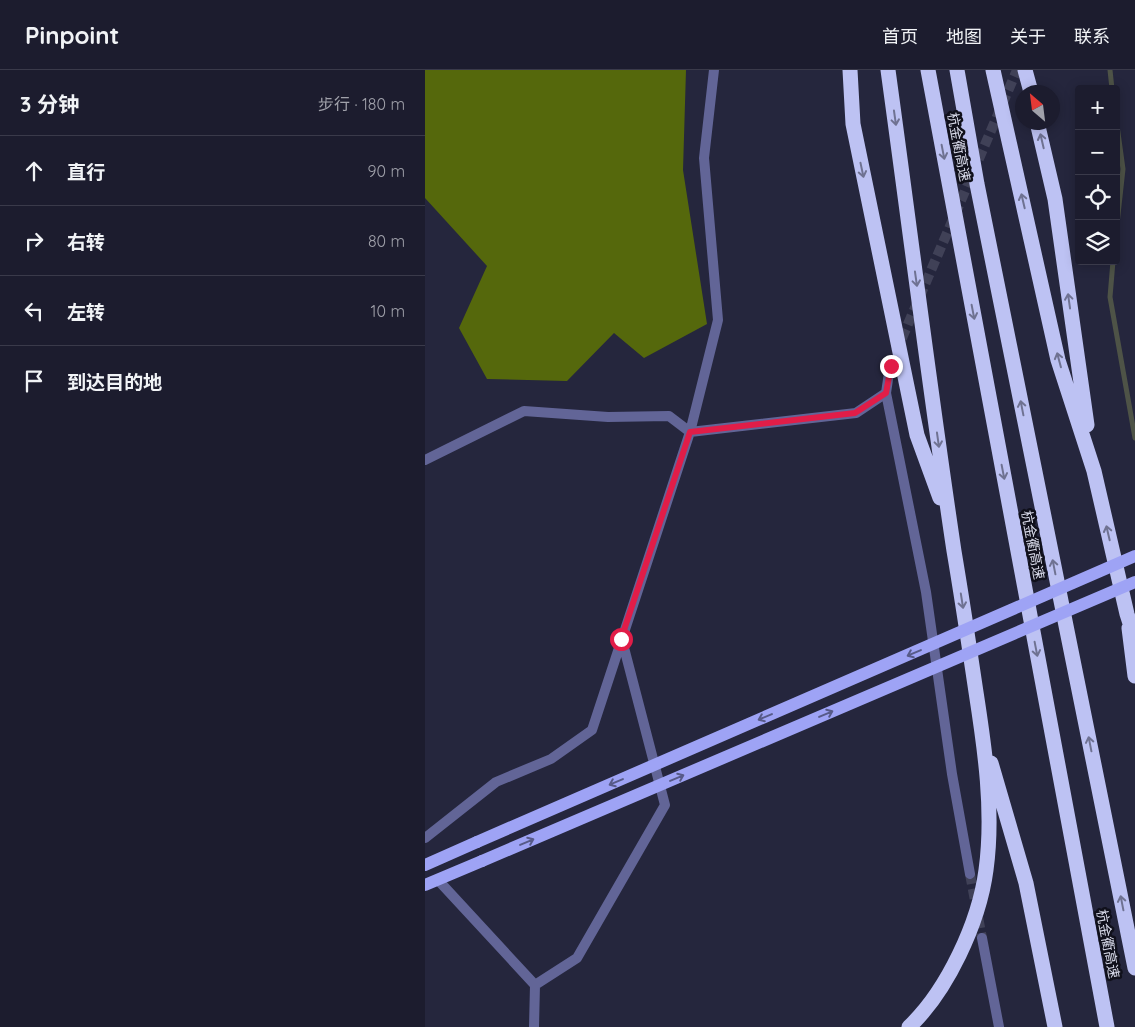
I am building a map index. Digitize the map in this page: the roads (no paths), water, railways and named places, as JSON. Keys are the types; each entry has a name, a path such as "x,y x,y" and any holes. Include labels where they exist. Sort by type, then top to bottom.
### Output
{"highway":[{"path":"850,70 853,124 917,435 951,527"},
{"path":"888,70 951,527 981,728 989,824 986,871 972,922 956,962 925,1012 909,1027"},
{"name":"杭金衢高速","path":"928,70 1107,1027"},
{"name":"杭金衢高速","path":"957,70 979,194 1135,968"},
{"path":"993,70 1058,360 1094,470"},
{"path":"1025,70 1029,85"},
{"path":"1039,130 1055,199 1094,470 1127,614 1135,639"},
{"path":"1127,614 1135,676"},
{"path":"981,728 1026,883 1055,1027"}],"main road":[{"path":"425,865 1135,556"},
{"path":"425,885 1135,582"}],"street":[{"path":"425,838 496,782 551,759 592,730 690,432 718,320 704,158 714,70"},
{"path":"891,366 886,393 926,592 952,774 971,874"},
{"path":"425,460 524,411 608,417 669,416 690,432 855,413 886,393"},
{"path":"535,985 577,958 665,805 621,639"},
{"path":"438,880 535,985 534,1027"},
{"path":"982,938 999,1027"}],"waterway":[{"path":"1110,70 1112,85"},
{"path":"1117,220 1123,169 1118,130"},
{"path":"1113,265 1110,297 1135,438"}],"tunnel":[{"path":"890,366 1017,70"},
{"path":"970,874 982,938"}]}
